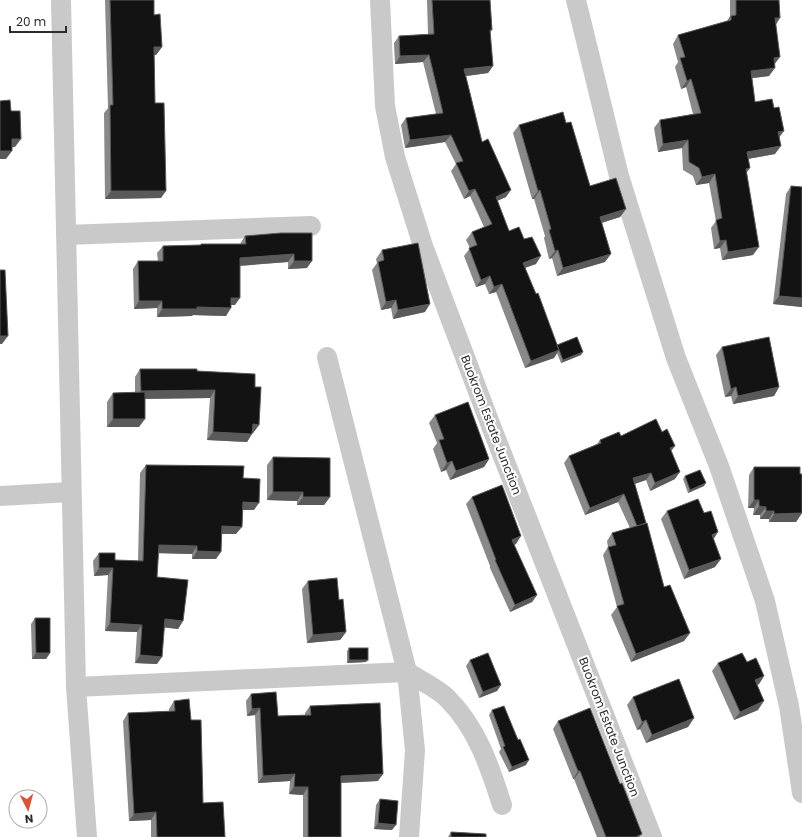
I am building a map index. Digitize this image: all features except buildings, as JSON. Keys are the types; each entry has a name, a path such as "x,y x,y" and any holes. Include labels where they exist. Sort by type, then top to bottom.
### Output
{"street":[{"path":"61,0 76,687 87,837"},
{"name":"Buokrom Estate Junction","path":"380,0 385,106 394,158 423,246 491,426 652,837"},
{"path":"576,0 619,176 628,206 676,358 719,466 765,601 789,706 802,793"},
{"path":"66,235 311,226"},
{"path":"327,357 407,672 415,750 410,837"},
{"path":"0,496 71,492"},
{"path":"76,687 407,672 448,698 471,727 487,760 502,805"}]}
